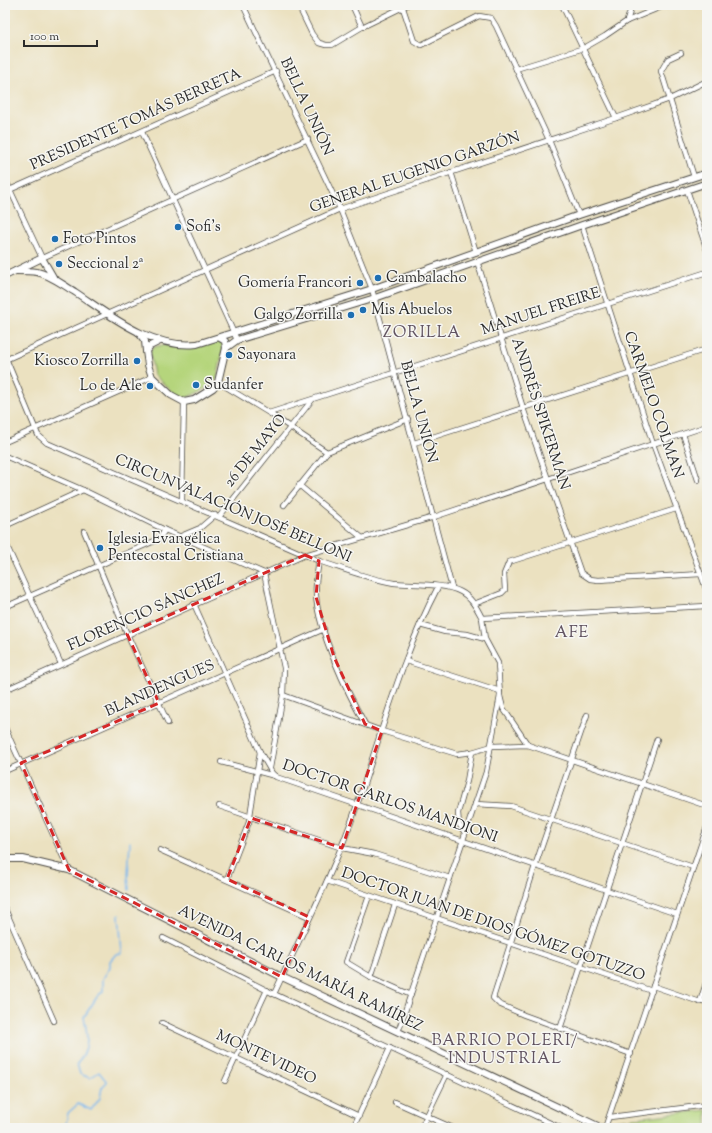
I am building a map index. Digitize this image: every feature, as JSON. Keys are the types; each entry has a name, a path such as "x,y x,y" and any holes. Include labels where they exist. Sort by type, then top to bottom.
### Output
{"main road":[{"path":"16,271 38,272 56,280 139,332 160,341 188,345 220,338 372,290 579,214 707,173"},
{"path":"226,348 237,340 375,298 477,261 707,183"},
{"path":"5,276 42,258 47,269 56,280"},
{"path":"139,332 145,341 148,365 152,377 171,395 184,402 194,400 213,388 218,382 226,348 224,341 220,338"},
{"path":"146,351 150,346 160,341"},
{"name":"AVENIDA CARLOS MARÍA RAMÍREZ","path":"5,859 23,859 69,870 282,977 602,1128"}],"street":[{"name":"BELLA UNIÓN","path":"243,5 276,71 340,209 375,298 396,372 452,588"},
{"path":"298,5 312,34 319,43 332,45 362,27 404,6 414,41 421,45 480,16 490,18 496,26 550,140 579,214"},
{"path":"352,5 362,27"},
{"path":"562,5 584,48 616,118"},
{"path":"627,21 632,5"},
{"path":"516,69 584,48 627,21 666,5"},
{"path":"681,53 668,59 661,71 694,177"},
{"name":"PRESIDENTE TOMÁS BERRETA","path":"7,191 276,71"},
{"name":"GENERAL EUGENIO GARZÓN","path":"5,358 205,271 340,209 616,118 670,99 707,81"},
{"path":"142,132 237,340"},
{"path":"5,179 7,191 42,258 308,139"},
{"path":"451,172 476,252"},
{"path":"686,190 707,250"},
{"name":"CARMELO COLMAN","path":"582,225 653,444 707,591"},
{"name":"ANDRÉS SPIKERMAN","path":"477,261 523,408 581,573 598,580 701,574"},
{"name":"MANUEL FREIRE","path":"269,413 707,272"},
{"path":"414,443 707,349"},
{"name":"CIRCUNVALACIÓN JOSÉ BELLONI","path":"5,358 36,428 42,440 47,443 319,561 364,576 393,582 452,588 462,592 474,604 482,618"},
{"path":"5,442 152,377"},
{"path":"218,382 269,413 327,452"},
{"name":"26 DE MAYO","path":"181,536 200,528 217,516 291,428 312,400"},
{"path":"182,501 184,402"},
{"path":"284,505 327,452 408,418"},
{"name":"FLORENCIO SÁNCHEZ","path":"5,690 305,555 361,537 434,517 707,426"},
{"path":"683,434 698,480"},
{"path":"5,456 83,490 165,530 264,573 284,678 270,768"},
{"path":"299,485 361,537"},
{"path":"5,526 83,490"},
{"path":"474,604 502,594 505,590 504,574 509,562 676,509"},
{"path":"5,607 159,539 165,530"},
{"path":"84,531 127,634 168,723"},
{"path":"5,542 61,664"},
{"path":"319,561 315,584 316,597 324,629 334,657 365,724"},
{"path":"274,994 309,917 328,881 342,848 406,661 420,625 438,587"},
{"name":"DOCTOR CARLOS MANDIONI","path":"194,604 260,752 276,777 677,914"},
{"path":"398,1032 475,804 492,746 500,694 498,663 485,639 482,618 707,606"},
{"path":"420,625 445,632 467,634 485,639"},
{"name":"BLANDENGUES","path":"5,771 324,629"},
{"path":"406,661 500,694"},
{"path":"500,694 508,717 528,745"},
{"path":"282,695 382,731 457,754 472,752 492,746 528,745 707,806"},
{"path":"587,715 535,866 493,998 499,1004 560,1029 631,1054"},
{"path":"5,728 69,870"},
{"path":"560,1029 658,739"},
{"path":"228,879 250,818 260,752"},
{"path":"465,833 459,824 458,812 467,781 472,752"},
{"path":"221,762 276,777"},
{"path":"475,804 511,806 693,867"},
{"path":"218,806 342,848 374,854 450,878"},
{"path":"605,1128 610,1117 693,867 705,840 707,827"},
{"path":"160,850 228,879 309,917"},
{"name":"DOCTOR JUAN DE DIOS GÓMEZ GOTUZZO","path":"328,881 368,896 581,967 700,1002"},
{"path":"368,896 346,962 371,977 411,995"},
{"path":"371,977 395,905"},
{"path":"5,909 54,1021"},
{"name":"AVENIDA CARLOS MARÍA RAMÍREZ","path":"163,938 274,994 561,1128"},
{"path":"707,980 700,1002 707,1001"},
{"path":"225,1081 267,990"},
{"name":"MONTEVIDEO","path":"162,1022 359,1116"},
{"path":"353,1128 390,1048"},
{"path":"422,1128 447,1074"},
{"path":"395,1102 453,1128"},
{"path":"610,1117 707,1105"}],"highlighted area":[{"path":"305,555 319,561 316,597 334,657 365,724 382,731 342,848 251,818 227,879 309,917 282,977 69,870 21,763 159,703 127,634"}],"green space":[{"path":"220,340 224,344 217,379 205,389 186,398 177,396 154,375 150,353 152,348 163,345 180,347 195,346"},
{"path":"707,1110 707,1128 614,1127 616,1120"}],"waterway":[{"path":"129,890 128,875 130,842"},
{"path":"65,1128 68,1113 78,1104 91,1110 100,1098 102,1087 107,1082 99,1072 90,1078 80,1074 77,1064 84,1053 87,1042 84,1017 97,997 103,991 103,979 110,967 110,961 116,954 122,953 119,915"}],"place":[{"name":"Sofi's","path":"178,227"},
{"name":"Foto Pintos","path":"55,239"},
{"name":"Seccional 2ª","path":"59,264"},
{"name":"Cambalacho","path":"378,278"},
{"name":"Gomería Francori","path":"360,283"},
{"name":"Mis Abuelos","path":"363,310"},
{"name":"Galgo Zorrilla","path":"351,315"},
{"name":"Sayonara","path":"229,355"},
{"name":"Kiosco Zorrilla","path":"137,361"},
{"name":"Sudanfer","path":"196,385"},
{"name":"Lo de Ale","path":"150,386"},
{"name":"Iglesia Evangélica Pentecostal Cristiana","path":"100,548"}],"district":[{"name":"ZORILLA","path":"422,333"},
{"name":"AFE","path":"572,633"},
{"name":"BARRIO POLERI/ INDUSTRIAL","path":"505,1050"}]}
